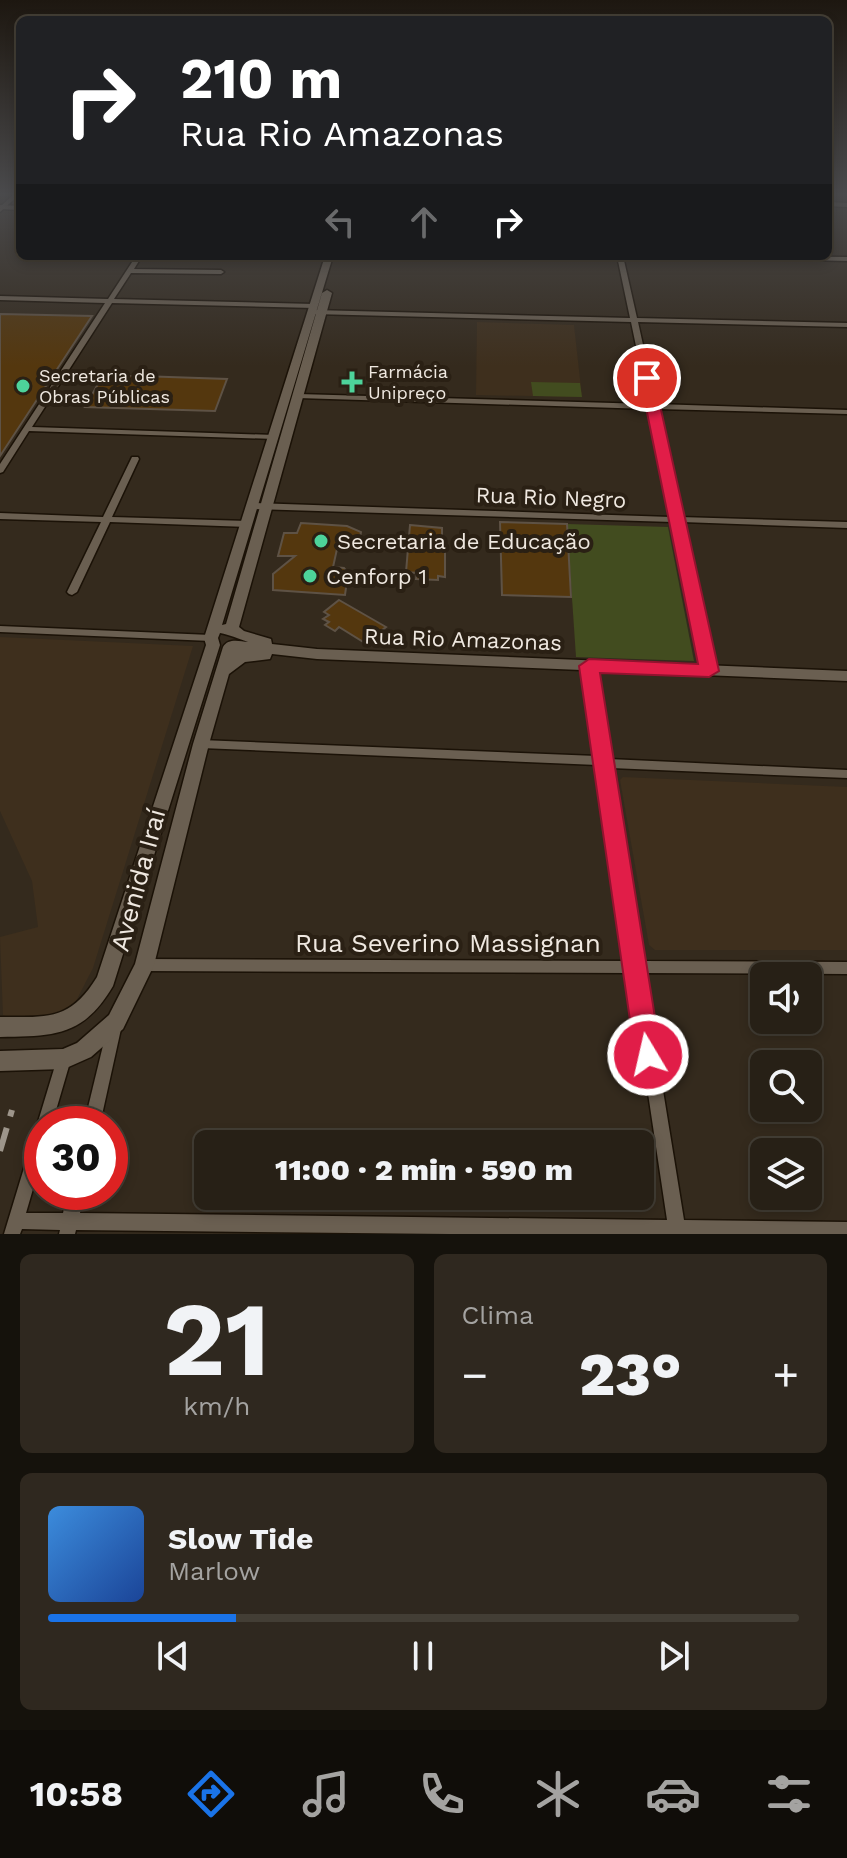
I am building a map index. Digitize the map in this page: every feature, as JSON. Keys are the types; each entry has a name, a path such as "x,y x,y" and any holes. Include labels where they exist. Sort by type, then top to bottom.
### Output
{"main road":[{"name":"Avenida Iraí","path":"0,1027 58,1026 74,1019 88,1007 106,980 225,638 296,389 328,260"},
{"name":"Avenida Iraí","path":"316,310 336,260"},
{"name":"Avenida Iraí","path":"116,1022 144,965 222,671 225,638 248,524 260,507 274,437 296,389"},
{"name":"Rua Rio Amazonas","path":"225,638 317,654 847,676"},
{"path":"222,671 241,657 317,654"},
{"path":"0,1061 64,1059 84,1050 116,1022"}],"street":[{"path":"0,470 136,260"},
{"path":"621,260 709,671"},
{"path":"129,271 221,272"},
{"path":"0,298 634,321 847,325"},
{"path":"296,389 847,412"},
{"path":"27,429 274,437"},
{"path":"72,592 135,459"},
{"name":"Rua Rio Negro","path":"260,507 847,525"},
{"path":"0,516 248,524"},
{"path":"0,629 225,638"},
{"path":"589,666 677,1228"},
{"path":"201,744 847,774"},
{"name":"Rua Severino Massignan","path":"144,965 847,968"},
{"name":"Avenida Iraí","path":"96,1106 116,1022"},
{"path":"50,1106 64,1059"},
{"path":"24,1191 13,1227 847,1230"}],"shaded area":[{"path":"477,322 574,325 582,397 476,395"},
{"path":"0,637 193,646 93,968 76,1001 60,1014 9,1018 3,1015 0,937 38,927 32,881 0,811"},
{"path":"623,777 847,787 847,950 655,950 649,945 620,780"}],"green space":[{"path":"531,382 580,383 582,397 533,396"},
{"path":"567,524 668,527 694,661 576,657"}],"building":[{"name":"Secretaria de Obras Públicas","path":"0,314 92,316 0,456"},
{"path":"102,377 227,379 215,411 85,407"},
{"path":"500,522 567,524 571,597 502,595"},
{"path":"301,523 347,526 361,532 358,549 337,549 333,567 344,568 348,573 345,595 273,590 273,574 295,556 278,556 284,533 297,533"},
{"path":"410,525 442,528 445,577 438,576 438,580 416,579 417,573 406,572"},
{"path":"339,600 386,627 365,643 339,627 335,631 325,625 329,622 323,619 329,615 324,612"}],"railway":[{"path":"0,1151 12,1110"}],"place":[{"name":"Farmácia Unipreço","path":"352,382"},
{"name":"Secretaria de Obras Públicas","path":"23,386"},
{"name":"Secretaria de Educação","path":"321,541"},
{"name":"Cenforp 1","path":"310,576"}],"route":[{"path":"647,378 709,671 589,666 648,1055"}]}
